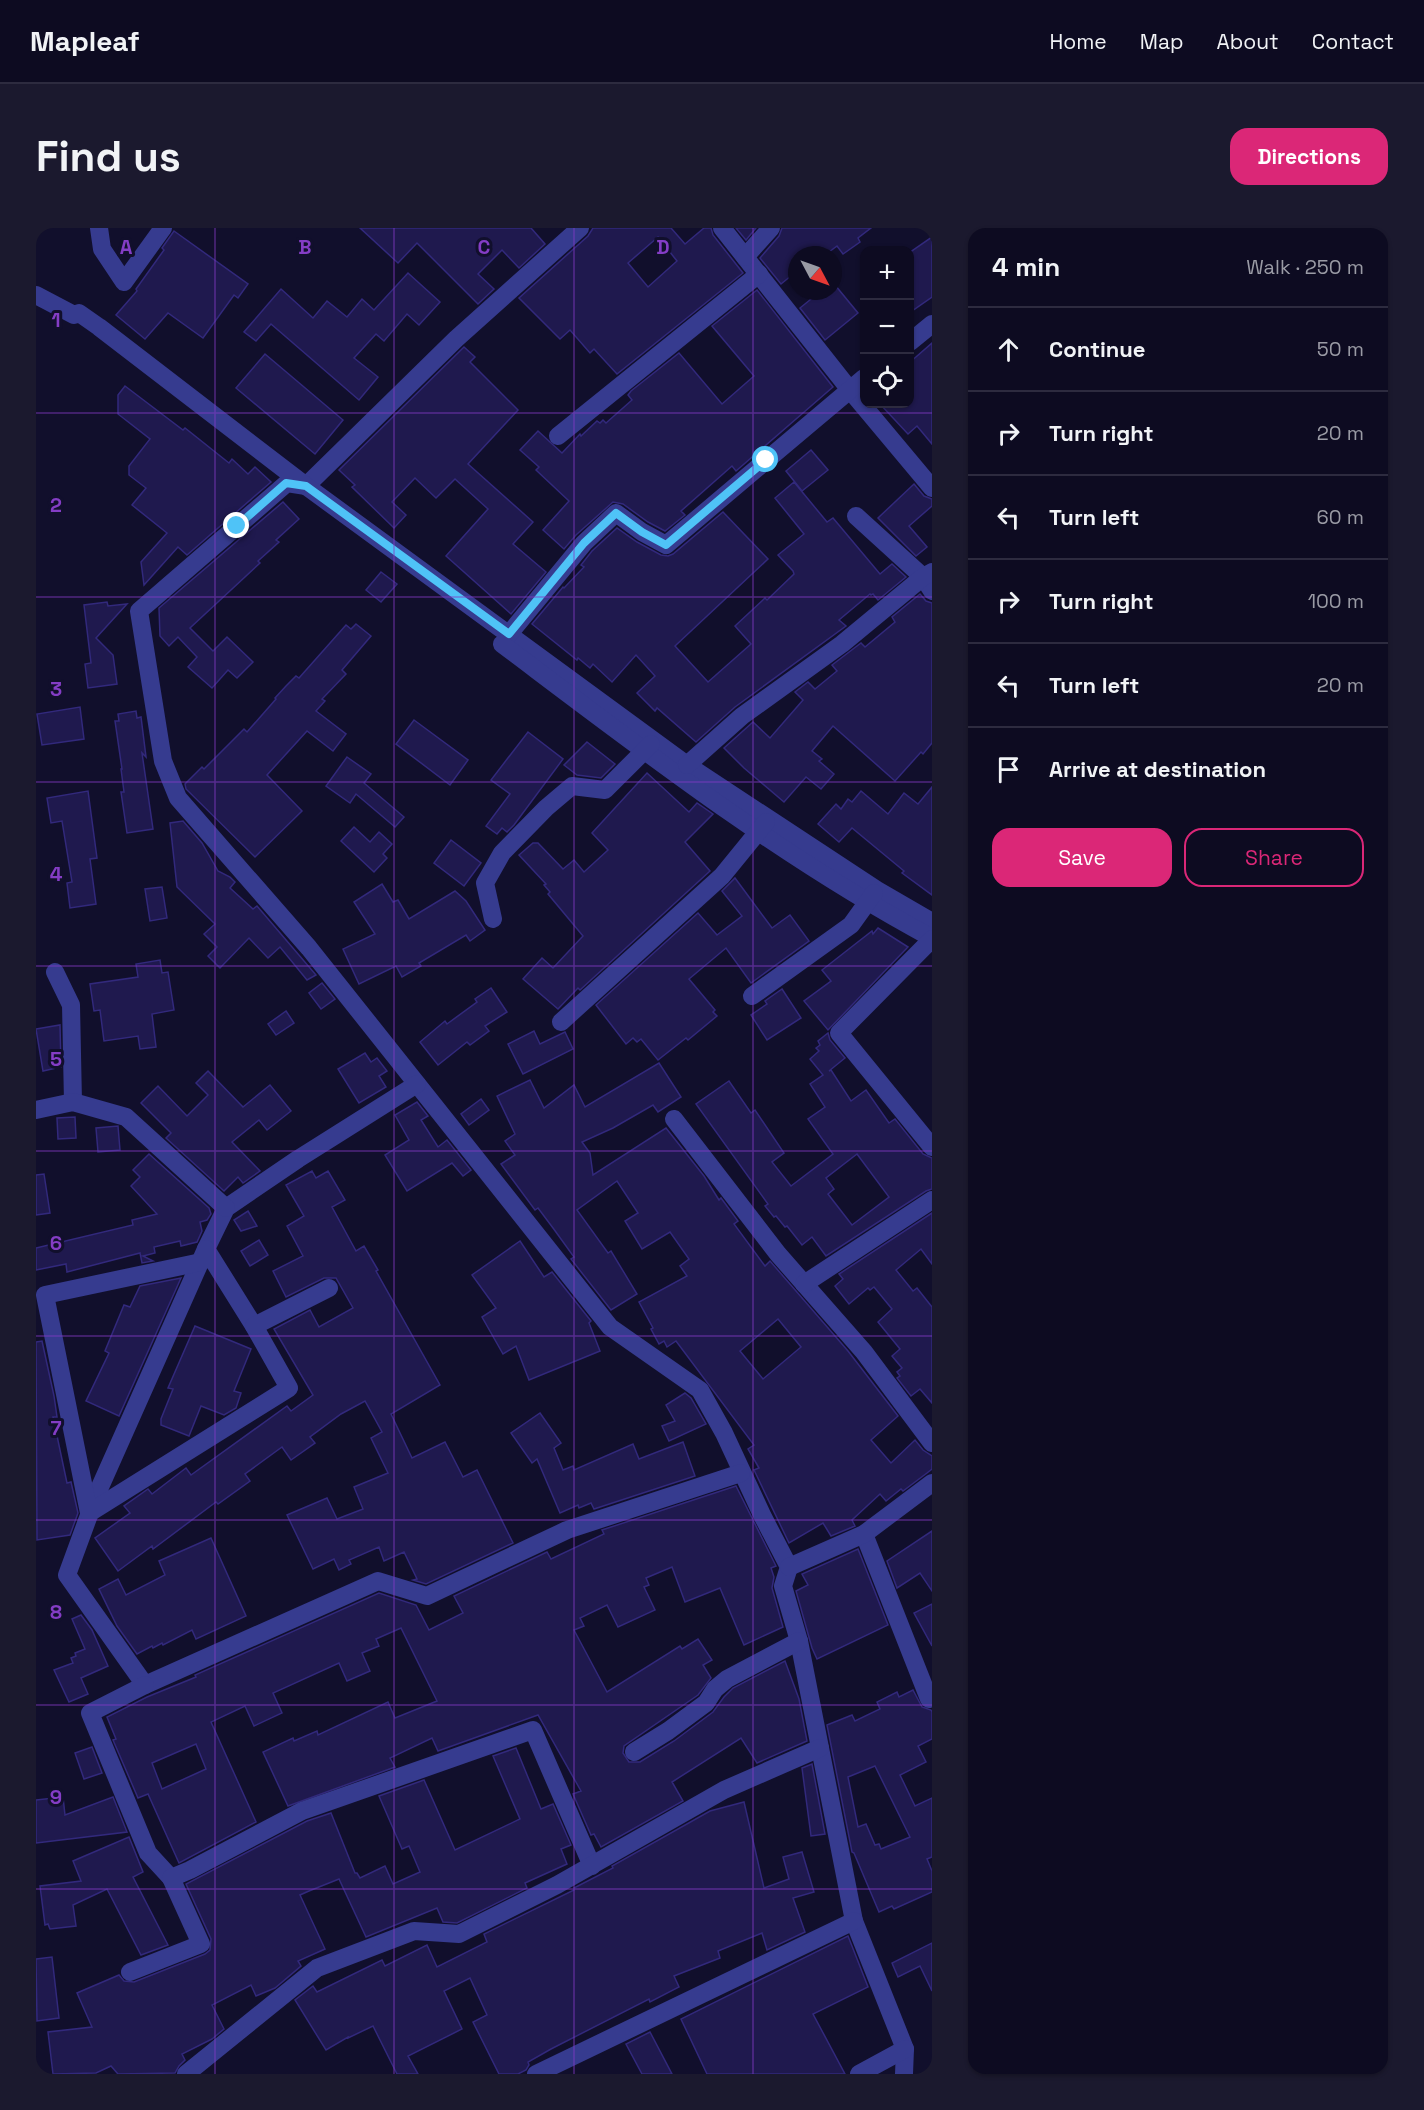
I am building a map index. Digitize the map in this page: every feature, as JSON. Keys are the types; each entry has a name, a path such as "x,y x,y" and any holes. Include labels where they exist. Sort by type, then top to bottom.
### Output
{"street":[{"path":"99,228 102,249 124,282 163,228"},
{"path":"306,486 456,339 580,228"},
{"path":"722,228 850,390 932,488"},
{"path":"745,257 771,228"},
{"path":"558,436 759,274"},
{"path":"36,295 74,315 79,313 99,327 306,486 509,634 650,746 687,765 764,825"},
{"path":"74,315 75,321 286,483 650,746 932,938 839,1033 932,1147"},
{"path":"914,338 932,324"},
{"path":"509,634 584,543 616,513 642,532 666,545 860,381"},
{"path":"306,486 286,483 139,611 163,760 178,798 309,948 610,1327 700,1390 724,1433 741,1473 789,1567 783,1586 799,1641 854,1922 906,2049 904,2074"},
{"path":"687,765 742,716 929,580 856,516"},
{"path":"494,919 485,883 502,853 546,808 572,786 605,790 650,746"},
{"path":"561,1022 722,876 764,825"},
{"path":"872,896 932,922"},
{"path":"752,996 851,925 872,896"},
{"path":"55,972 71,1005 73,1102"},
{"path":"145,1685 67,1575 89,1513 203,1255 226,1208 298,1159 417,1084"},
{"path":"36,1110 73,1102 126,1117 226,1208"},
{"path":"674,1119 778,1254 864,1352 932,1443"},
{"path":"804,1284 932,1200"},
{"path":"89,1513 289,1388 254,1326 203,1255"},
{"path":"89,1513 45,1295 203,1255"},
{"path":"254,1326 328,1288"},
{"path":"130,1972 201,1944 171,1878 148,1853 90,1713 145,1685 378,1581 427,1596 567,1530 741,1473"},
{"path":"789,1567 864,1534 932,1484"},
{"path":"864,1534 929,1699"},
{"path":"634,1752 706,1703 715,1689 728,1679 799,1641"},
{"path":"171,1878 302,1811 533,1730 592,1866"},
{"path":"186,2074 317,1968 414,1931 459,1934 557,1886 724,1790 820,1748"},
{"path":"536,2074 854,1922"},
{"path":"859,2074 906,2049"}],"building":[{"path":"360,228 531,228 545,244 519,268 502,250 478,274 494,289 478,304 417,243 398,263"},
{"path":"593,228 671,228 685,244 704,228 711,228 713,235 743,273 617,374 594,349 590,353 570,330 560,339 519,298 588,236","holes":["658,237 677,261 648,287 628,263"]},
{"path":"736,228 756,228 746,240"},
{"path":"782,228 871,228 858,238 860,242 843,254 842,246 788,246 788,278 781,284 760,258 779,236"},
{"path":"174,231 248,284 238,298 234,295 203,338 168,313 145,339 116,315 137,291 136,289 164,250 162,248"},
{"path":"932,237 932,297 914,310 914,300 914,250"},
{"path":"408,273 440,302 419,325 407,314 384,341 376,334 354,358 378,377 359,400 271,324 256,341 244,332 281,289 313,318 327,301 347,317 362,299 374,310"},
{"path":"757,290 833,387 736,471 732,466 681,511 685,515 665,531 623,504 613,502 564,549 543,530 569,501 536,470 539,467 520,450 538,431 562,453 580,434 581,436 597,421 600,423 603,420 606,423 632,400 628,395 631,391 679,353 722,404 754,376 712,326"},
{"path":"842,294 858,313 825,340 800,308 810,300 842,300"},
{"path":"932,343 932,444 917,426 908,434 884,408 914,408 914,359"},
{"path":"464,347 475,357 470,362 518,410 468,464 533,522 513,544 546,572 511,614 446,556 488,509 455,479 436,498 415,478 392,502 406,515 394,528 352,487 355,485 339,470"},
{"path":"265,354 343,420 315,454 236,388"},
{"path":"125,386 183,430 185,428 229,463 232,459 248,474 255,467 271,482 187,555 178,547 144,585 141,562 167,533 132,505 146,488 129,475 129,466 150,439 118,414 118,395"},
{"path":"811,450 828,470 802,491 786,471"},
{"path":"794,482 827,522 833,518 880,574 892,564 906,577 878,600 870,594 839,620 846,626 735,707 696,742 657,708 655,711 637,693 655,676 636,655 612,682 593,664 590,668 578,658 577,660 532,624 563,587 584,567 581,565 592,551 617,528 637,542 661,555 668,556 723,512 768,559 675,646 708,682 751,644 735,626 794,574 778,555 804,534 775,498"},
{"path":"914,484 924,496 932,499 932,506 909,526 927,547 916,556 878,518"},
{"path":"283,502 299,519 276,540 279,542 258,561 260,563 190,628 213,651 227,637 253,662 237,678 228,670 212,688 188,667 197,657 178,637 169,646 160,636 159,608"},
{"path":"381,572 397,584 381,602 366,590"},
{"path":"920,594 926,601 932,603 932,743 895,781 833,726 812,751 822,759 819,761 834,774 821,789 806,777 784,802 724,748 753,722 770,738 803,700 795,692 808,682 815,689 837,671 832,665 861,643 865,647 895,622 892,617"},
{"path":"107,602 108,606 127,604 96,638 113,655 117,684 88,688 85,664 91,663 84,605"},
{"path":"356,624 371,636 342,670 346,674 322,699 325,701 316,711 346,734 333,751 307,731 267,775 302,811 255,857 186,789 185,784 202,767 204,769 244,729 247,732 286,686 296,676 299,678 346,625 351,629"},
{"path":"80,707 84,739 42,745 37,714"},
{"path":"136,711 137,718 141,717 146,757 142,753 153,829 127,833 121,792 124,792 122,769 115,721 119,721 118,714"},
{"path":"414,720 468,760 450,785 396,744"},
{"path":"528,732 563,759 514,825 507,832 502,828 497,834 486,826 510,794 491,780"},
{"path":"587,742 615,764 601,778 577,775 564,765"},
{"path":"347,757 371,774 364,783 404,817 395,827 356,794 350,803 326,786"},
{"path":"647,773 689,812 697,803 713,814 685,842 710,871 580,990 578,988 558,1009 523,979 542,958 553,968 583,936 548,894 550,892 544,885 546,884 519,855 533,843 538,843 563,869 574,860 584,872 608,850 592,833"},
{"path":"932,787 932,895 902,873 904,871 852,828 839,842 818,824 836,804 841,809 848,799 852,802 861,791 888,814 904,793 918,804"},
{"path":"88,791 97,858 90,859 96,904 70,908 67,883 72,882 62,821 51,823 47,798"},
{"path":"183,821 202,843 218,871 235,882 230,888 253,909 257,906 316,975 307,980 280,947 268,958 249,938 220,968 208,956 217,947 204,934 215,924 177,887 170,823"},
{"path":"354,827 370,842 379,832 392,844 383,854 387,858 374,872 341,841"},
{"path":"451,840 481,863 464,886 434,863"},
{"path":"735,878 772,928 790,915 809,941 751,983 726,948 689,979 715,1010 713,1012 717,1016 688,1040 686,1038 658,1060 641,1039 637,1042 633,1038 626,1044 596,1005 698,913 717,935 742,916 722,891"},
{"path":"382,884 393,902 398,900 409,919 455,891 466,901 485,930 470,941 466,935 419,963 421,966 402,977 396,966 359,984 343,949 375,934 354,902"},
{"path":"162,887 167,918 150,921 145,889"},
{"path":"878,928 908,947 828,1030 804,1001 831,981 822,970 872,931 873,934"},
{"path":"160,960 162,973 168,972 174,1010 152,1014 156,1047 140,1049 138,1036 104,1041 100,1010 94,1011 90,984 138,977 136,964"},
{"path":"322,983 335,999 321,1009 309,993"},
{"path":"491,988 507,1012 485,1026 489,1031 470,1045 467,1042 438,1065 420,1042 445,1021 447,1024 477,1002 475,999"},
{"path":"782,989 801,1018 767,1040 751,1015 767,1004 765,1001"},
{"path":"286,1011 294,1023 276,1035 268,1024"},
{"path":"60,1025 61,1067 43,1071 36,1029"},
{"path":"534,1031 540,1044 565,1032 573,1049 523,1074 508,1044"},
{"path":"828,1033 830,1040 845,1058 829,1071 831,1070 851,1101 866,1090 889,1123 895,1119 923,1154 932,1158 932,1189 826,1256 812,1237 802,1245 787,1226 785,1227 776,1216 774,1217 765,1206 768,1204 696,1104 729,1081 751,1113 755,1110 784,1153 772,1162 791,1186 833,1154 808,1119 825,1107 810,1084 823,1075 810,1059 819,1051 816,1048 820,1045 818,1041","holes":["857,1154 889,1197 852,1225 828,1194 834,1189 826,1178"]},
{"path":"365,1053 371,1062 377,1058 387,1071 379,1076 386,1087 359,1103 338,1069"},
{"path":"659,1063 681,1097 658,1112 653,1105 613,1128 582,1142 590,1153 593,1175 666,1128 704,1176 719,1200 721,1198 738,1221 734,1224 765,1266 770,1261 848,1351 898,1416 871,1440 891,1463 915,1440 932,1456 932,1469 886,1501 880,1494 852,1520 855,1526 831,1536 823,1523 789,1543 754,1470 759,1468 748,1449 754,1445 676,1341 667,1347 664,1341 659,1344 639,1302 687,1276 680,1266 689,1259 670,1232 642,1249 625,1221 638,1213 617,1181 577,1210 608,1253 611,1251 637,1294 611,1310 571,1259 574,1257 538,1208 535,1210 501,1164 515,1155 505,1141 515,1134 497,1096 530,1080 544,1108 574,1085 585,1107","holes":["778,1319 801,1347 763,1379 740,1351"]},
{"path":"208,1071 243,1107 270,1085 291,1111 267,1130 259,1120 232,1142 260,1171 243,1183 238,1177 224,1191 166,1138 171,1133 141,1103 158,1086 187,1116 208,1095 196,1083"},
{"path":"481,1099 489,1110 469,1125 461,1114"},
{"path":"417,1102 428,1116 421,1120 438,1147 447,1140 471,1170 463,1176 452,1163 407,1191 385,1155 409,1140 395,1115"},
{"path":"75,1117 76,1138 58,1139 57,1118"},
{"path":"118,1126 120,1150 98,1152 96,1128"},
{"path":"149,1154 209,1208 211,1214 207,1220 200,1222 202,1231 197,1242 181,1246 180,1241 154,1247 155,1253 143,1256 153,1261 142,1263 140,1253 67,1272 66,1264 36,1270 36,1248 133,1225 132,1220 157,1214 131,1186 140,1177 133,1170"},
{"path":"312,1171 316,1178 328,1171 345,1200 332,1207 356,1251 364,1246 440,1385 391,1414 412,1458 445,1442 463,1477 477,1470 513,1543 426,1584 413,1580 417,1579 404,1552 384,1561 379,1547 349,1560 351,1564 339,1570 334,1559 313,1569 287,1515 327,1498 337,1519 363,1509 354,1487 388,1473 371,1438 382,1432 365,1401 341,1414 310,1437 315,1443 291,1460 282,1447 245,1474 250,1481 218,1504 216,1502 153,1549 152,1546 118,1571 95,1538 130,1513 124,1506 148,1489 152,1494 186,1468 191,1475 287,1406 291,1411 313,1395 274,1329 310,1310 319,1327 353,1308 336,1278 324,1278 286,1297 273,1271 303,1256 287,1226 304,1216 286,1185"},
{"path":"44,1174 50,1213 36,1215 36,1175"},
{"path":"248,1211 257,1226 241,1231 234,1220"},
{"path":"932,1213 932,1264 921,1249 896,1270 913,1291 917,1288 932,1307 932,1403 920,1389 911,1396 897,1378 900,1376 897,1372 902,1368 892,1356 900,1349 878,1322 892,1309 874,1287 870,1290 868,1288 849,1304 835,1286 843,1279 839,1274"},
{"path":"259,1240 268,1255 250,1266 241,1251"},
{"path":"520,1241 544,1277 552,1272 591,1321 589,1323 600,1351 529,1380 516,1346 503,1354 482,1317 496,1308 472,1275"},
{"path":"181,1278 119,1416 86,1401 109,1353 105,1351 124,1305 130,1307 140,1286"},
{"path":"195,1326 251,1349 234,1391 241,1393 236,1408 224,1415 201,1406 189,1436 161,1425 161,1419 173,1389 168,1388"},
{"path":"42,1341 57,1417 53,1417 67,1483 71,1482 78,1513 70,1535 37,1540 36,1342"},
{"path":"685,1393 691,1398 706,1424 669,1441 662,1426 675,1421 666,1405"},
{"path":"540,1413 561,1443 554,1448 563,1470 573,1466 574,1470 633,1444 639,1459 683,1442 695,1476 594,1509 591,1503 579,1508 578,1505 560,1513 537,1459 532,1463 511,1433"},
{"path":"736,1486 776,1566 771,1568 774,1577 772,1588 783,1627 744,1645 720,1588 685,1602 672,1567 646,1578 649,1585 644,1587 655,1610 618,1627 607,1605 580,1618 584,1626 574,1630 607,1692 680,1646 682,1649 698,1639 712,1660 703,1665 711,1678 698,1695 624,1746 623,1753 629,1762 640,1762 674,1741 713,1712 733,1688 785,1661 799,1699 807,1741 757,1763 741,1738 672,1782 683,1801 601,1847 594,1834 591,1835 573,1794 581,1791 538,1715 438,1751 432,1738 390,1758 395,1767 288,1806 263,1752 293,1738 294,1741 317,1731 318,1735 388,1702 395,1718 437,1701 401,1628 376,1639 379,1646 362,1653 370,1671 347,1681 339,1663 273,1693 282,1713 254,1726 245,1706 211,1722 256,1822 179,1863 148,1794 138,1798 113,1740 116,1739 107,1717 379,1593 416,1605 429,1630 463,1613 454,1596 547,1552 551,1559 604,1534 602,1530","holes":["196,1744 206,1769 162,1789 152,1763"]},
{"path":"932,1531 932,1591 920,1573 897,1588 887,1561"},
{"path":"211,1538 246,1616 196,1639 192,1630 163,1645 162,1643 153,1648 152,1646 137,1654 117,1626 99,1589 118,1579 126,1595 165,1575 159,1561"},
{"path":"858,1549 888,1625 817,1659 796,1591 808,1585 802,1574"},
{"path":"932,1604 932,1646 914,1613"},
{"path":"81,1615 92,1630 108,1666 81,1678 88,1694 69,1702 54,1670 73,1663 71,1658 76,1656 75,1653 85,1649 72,1619"},
{"path":"913,1690 922,1707 932,1712 932,1739 918,1746 926,1762 900,1775 915,1806 932,1798 932,1857 927,1859 932,1871 932,1892 894,1909 892,1906 879,1912 852,1852 827,1725 852,1715 855,1721 880,1709 877,1702 897,1692 899,1697","holes":["875,1766 910,1837 881,1849 879,1844 875,1845 866,1824 858,1827 848,1777"]},
{"path":"92,1747 102,1773 84,1779 75,1753"},
{"path":"516,1748 541,1809 553,1804 571,1845 561,1849 567,1864 525,1883 527,1888 457,1923 443,1922 437,1908 366,1937 339,1879 309,1891 300,1895 325,1949 298,1961 301,1966 275,1988 256,1996 251,1985 212,2005 224,2029 212,2039 182,2054 185,2060 175,2073 118,2074 111,2066 96,2073 53,2074 48,2032 92,2027 77,1993 119,1975 124,1981 134,1982 210,1950 211,1939 186,1884 307,1821 331,1813 355,1873 360,1878 385,1866 393,1884 420,1872 409,1846 402,1849 379,1796 424,1780 455,1850 520,1819 493,1756"},
{"path":"812,1764 825,1834 811,1836 802,1768"},
{"path":"63,1797 65,1815 113,1797 127,1832 36,1843 36,1800"},
{"path":"744,1802 764,1888 789,1879 783,1857 802,1852 814,1892 793,1898 805,1932 767,1950 762,1933 718,1951 720,1958 674,1976 679,1987 650,2002 649,1999 551,2049 528,2062 526,2070 518,2074 499,2074 473,2022 487,2015 470,1978 444,1991 462,2029 408,2056 418,2074 397,2074 373,2026 326,2050 295,2000 313,1986 317,1992 382,1960 385,1966 427,1945 437,1967 487,1942 484,1934 574,1890 710,1811"},
{"path":"129,1837 143,1872 133,1877 168,1945 141,1955 107,1889 73,1905 76,1926 50,1929 48,1924 45,1925 40,1886 81,1881 73,1861"},
{"path":"848,1936 868,1987 813,2014 845,2074 707,2074 681,2019"},
{"path":"932,1943 932,1991 920,1966 898,1977 892,1963"},
{"path":"52,1957 59,2018 37,2021 36,1959"},
{"path":"650,2032 672,2074 642,2074 626,2044"}],"route":[{"path":"237,526 286,483 306,486 509,634 584,543 616,513 642,532 666,545 766,460"}]}
